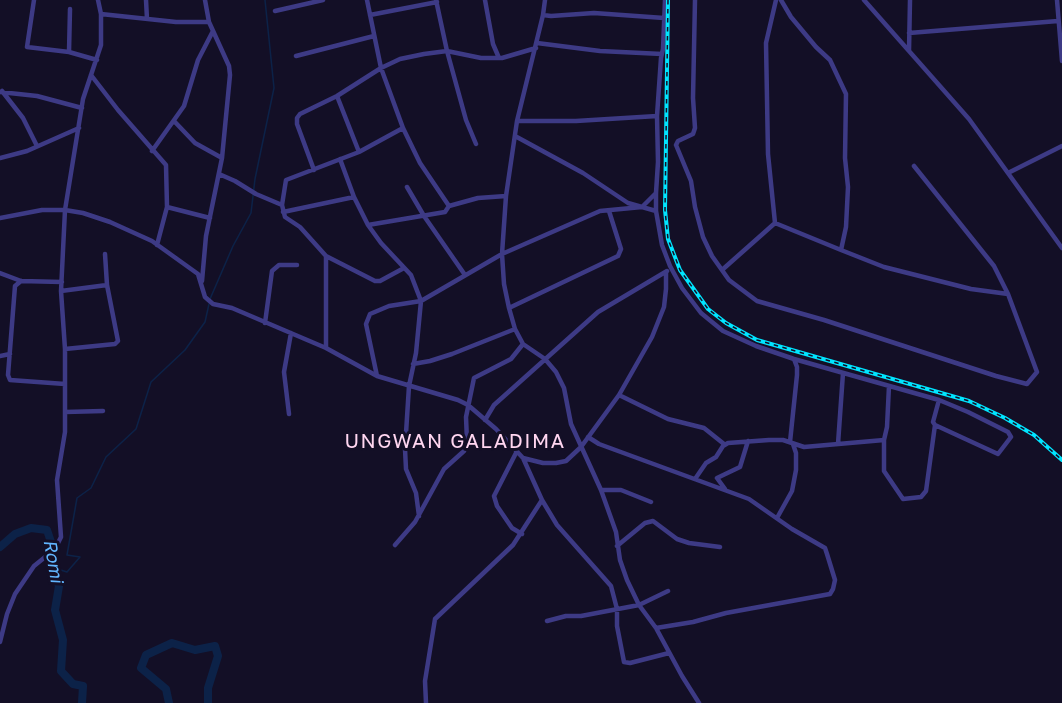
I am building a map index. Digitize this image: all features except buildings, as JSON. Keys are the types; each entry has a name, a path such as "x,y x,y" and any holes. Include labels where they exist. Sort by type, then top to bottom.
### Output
{"street":[{"path":"34,0 27,47 69,52 97,60"},
{"path":"0,642 6,614 15,594 34,566 55,549 61,537 57,480 65,432 65,349 61,291 65,210 86,86 101,45 101,14 98,0"},
{"path":"146,0 147,19"},
{"path":"202,283 210,218 222,158 230,75 229,66 209,22 205,0"},
{"path":"275,11 323,0"},
{"path":"367,0 381,68 403,128 420,163 449,206"},
{"path":"485,0 493,44 499,57"},
{"path":"545,0 517,121 506,196 502,254 504,284 509,308 515,329 523,344 545,359 556,372 564,388 571,424 601,490 616,532 620,560 639,605 656,628 699,703"},
{"path":"665,0 657,116 656,210 662,245 682,288 701,314 723,331 756,346 794,360 939,400 1008,432 1011,437 999,453 996,453 935,425"},
{"path":"695,0 693,98 695,128 693,134 678,141 676,145 691,181 703,237 711,256 729,280 758,301 1027,384 1037,372 1008,294 994,266 914,166"},
{"path":"775,223 768,154 766,43 776,0"},
{"path":"782,0 791,16 816,47 830,60 846,94 845,158 848,187 846,227 841,250"},
{"path":"864,0 969,119 1062,248"},
{"path":"909,52 910,0"},
{"path":"1057,0 1062,61"},
{"path":"370,15 436,1 466,120 476,144"},
{"path":"69,52 70,9"},
{"path":"543,15 594,13 664,18"},
{"path":"101,14 176,22 209,22"},
{"path":"909,33 1058,21"},
{"path":"152,151 184,106 198,60 213,32"},
{"path":"296,56 374,36"},
{"path":"314,170 297,124 300,114 400,59 447,51 481,58 499,57 536,45 662,54"},
{"path":"91,75 166,165 167,207 157,244"},
{"path":"1,92 37,96 82,108"},
{"path":"1,92 22,118 37,146"},
{"path":"336,96 359,152"},
{"path":"517,121 576,121 657,116"},
{"path":"174,121 195,143 222,158"},
{"path":"0,158 37,146 79,128"},
{"path":"403,128 359,152 286,180 282,206 285,217 300,227 326,256 375,281 380,281 404,268"},
{"path":"515,136 583,173 628,202 656,210"},
{"path":"1008,173 1062,146"},
{"path":"340,159 368,225 404,268 417,287 421,301 409,386 406,469 416,493 419,516"},
{"path":"219,174 282,206"},
{"path":"407,187 465,275"},
{"path":"377,376 366,319 370,314 389,306 421,301 502,254 593,214 642,207 656,192"},
{"path":"283,212 354,196"},
{"path":"368,225 445,212 449,206 478,198 506,196"},
{"path":"167,207 210,218"},
{"path":"0,218 42,210 65,210 110,222 157,244 198,274 205,297 213,304 232,308 326,348 377,376 468,405 523,458 542,501 557,525 611,586 617,609 617,626 624,662 630,663 669,653"},
{"path":"509,308 618,256 621,249 609,211"},
{"path":"722,270 775,223"},
{"path":"775,223 894,269 971,289 1008,294"},
{"path":"65,349 115,344 118,341 107,285 105,254"},
{"path":"326,256 326,348"},
{"path":"265,322 272,271 279,265 297,265"},
{"path":"523,458 536,462 556,463 566,461 581,447 619,395 642,356 664,307 666,273 670,266"},
{"path":"0,273 21,281 62,282"},
{"path":"485,420 494,405 598,312 652,278 666,273"},
{"path":"21,281 15,286 10,380 65,384"},
{"path":"61,291 107,285"},
{"path":"413,364 452,354 515,329"},
{"path":"289,414 284,372 291,333"},
{"path":"395,545 419,516 444,469 464,451 468,405 474,378 511,358 523,344"},
{"path":"0,357 10,354"},
{"path":"777,518 792,491 796,470 796,453 792,443 797,375 794,360"},
{"path":"838,444 843,373"},
{"path":"889,386 884,440 884,471 902,498 921,497 926,491 935,425 933,422 939,400"},
{"path":"619,395 668,419 704,428 724,444 769,440 804,447 884,440"},
{"path":"65,412 103,411"},
{"path":"588,437 599,444 749,499 792,529 825,548 836,580 831,593 726,612 693,622 656,628"},
{"path":"727,490 717,478 740,467 748,441"},
{"path":"695,479 706,463 716,458 724,444"},
{"path":"517,451 494,496 497,506 512,528 522,534"},
{"path":"601,490 621,490 651,502"},
{"path":"426,703 425,681 435,619 490,568 522,534 542,501"},
{"path":"617,546 645,523 653,521 683,541 720,547"},
{"path":"547,621 639,605 668,591"}],"waterway":[{"path":"210,299 233,246 251,213 255,179 274,88 265,0"},
{"path":"51,567 67,572 80,557 67,555 77,498 91,488 106,457 136,429 151,382 185,350 205,322 209,304"},
{"name":"Romi","path":"0,547 15,534 31,528 47,530 53,548 51,567 59,586 55,610 63,640 61,671 73,684 83,686 82,703"},
{"name":"Romi","path":"169,703 166,689 141,668 146,655 172,643 195,650 215,646 218,656 208,688 208,703"}],"railway":[{"path":"668,0 665,210 668,239 680,270 708,309 726,323 757,340 969,401 1034,435 1062,460"}],"district":[{"name":"UNGWAN GALADIMA","path":"455,442"}]}
